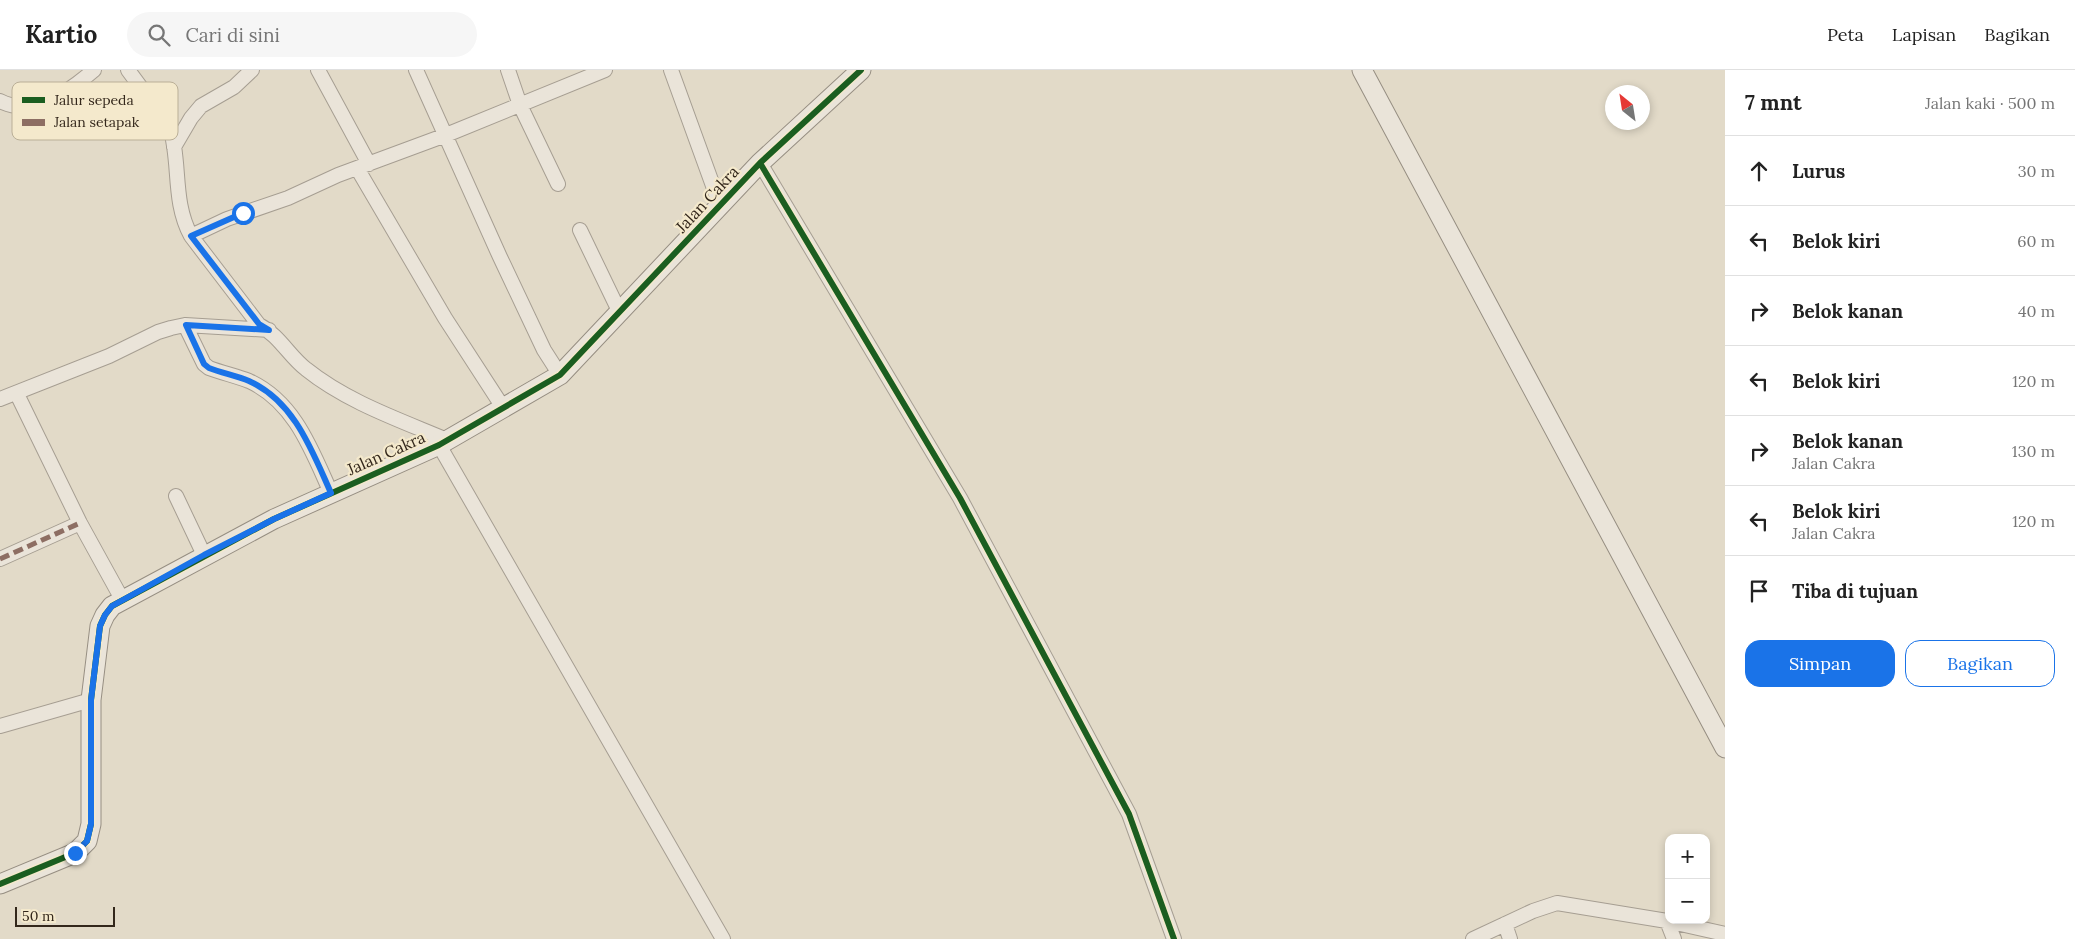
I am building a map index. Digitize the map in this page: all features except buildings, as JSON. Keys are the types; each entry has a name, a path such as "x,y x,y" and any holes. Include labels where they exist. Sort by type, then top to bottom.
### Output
{"street":[{"path":"79,82 94,70"},
{"path":"128,70 137,82"},
{"path":"174,147 191,118 201,106 234,87 252,70"},
{"path":"318,70 363,166 445,318 504,409"},
{"path":"416,70 540,341 560,375"},
{"path":"508,70 520,105 558,184"},
{"path":"191,236 227,219 276,203 363,166 446,135 606,70"},
{"path":"671,70 720,206"},
{"name":"Jalan Cakra","path":"0,884 75,853 87,841 91,824 91,700 100,626 112,606 274,519 443,443 560,375 760,163 861,70"},
{"path":"1362,70 1725,748"},
{"path":"173,140 178,198 184,223 191,236 259,324 269,330 305,369 343,393 443,443 722,939"},
{"path":"760,163 960,498 1129,814 1174,939"},
{"path":"580,230 620,313"},
{"path":"0,399 17,394 62,373 110,356 158,332 186,325 269,330"},
{"path":"186,325 204,364 209,368 250,382 274,398 292,416 305,436 331,493"},
{"path":"17,394 80,524 123,601"},
{"path":"176,496 204,555"},
{"path":"0,559 80,524"},
{"path":"0,726 91,700"},
{"path":"1473,939 1557,903 1665,921"},
{"path":"1505,924 1510,939"},
{"path":"1667,924 1674,939"},
{"path":"1680,924 1725,934"}],"marked path":[{"path":"0,559 80,523"}],"cycle path":[{"path":"0,884 75,853 87,841 91,824 91,700 100,626 112,606 274,519 439,445 560,375 760,163 861,70"},
{"path":"760,163 960,498 1129,814 1174,939"}],"route":[{"path":"75,853 87,841 91,824 91,700 100,626 105,615 112,606 204,555 274,519 331,493 305,436 292,416 274,398 250,382 209,368 204,364 186,325 269,330 259,324 246,309 191,236 243,213"}]}
